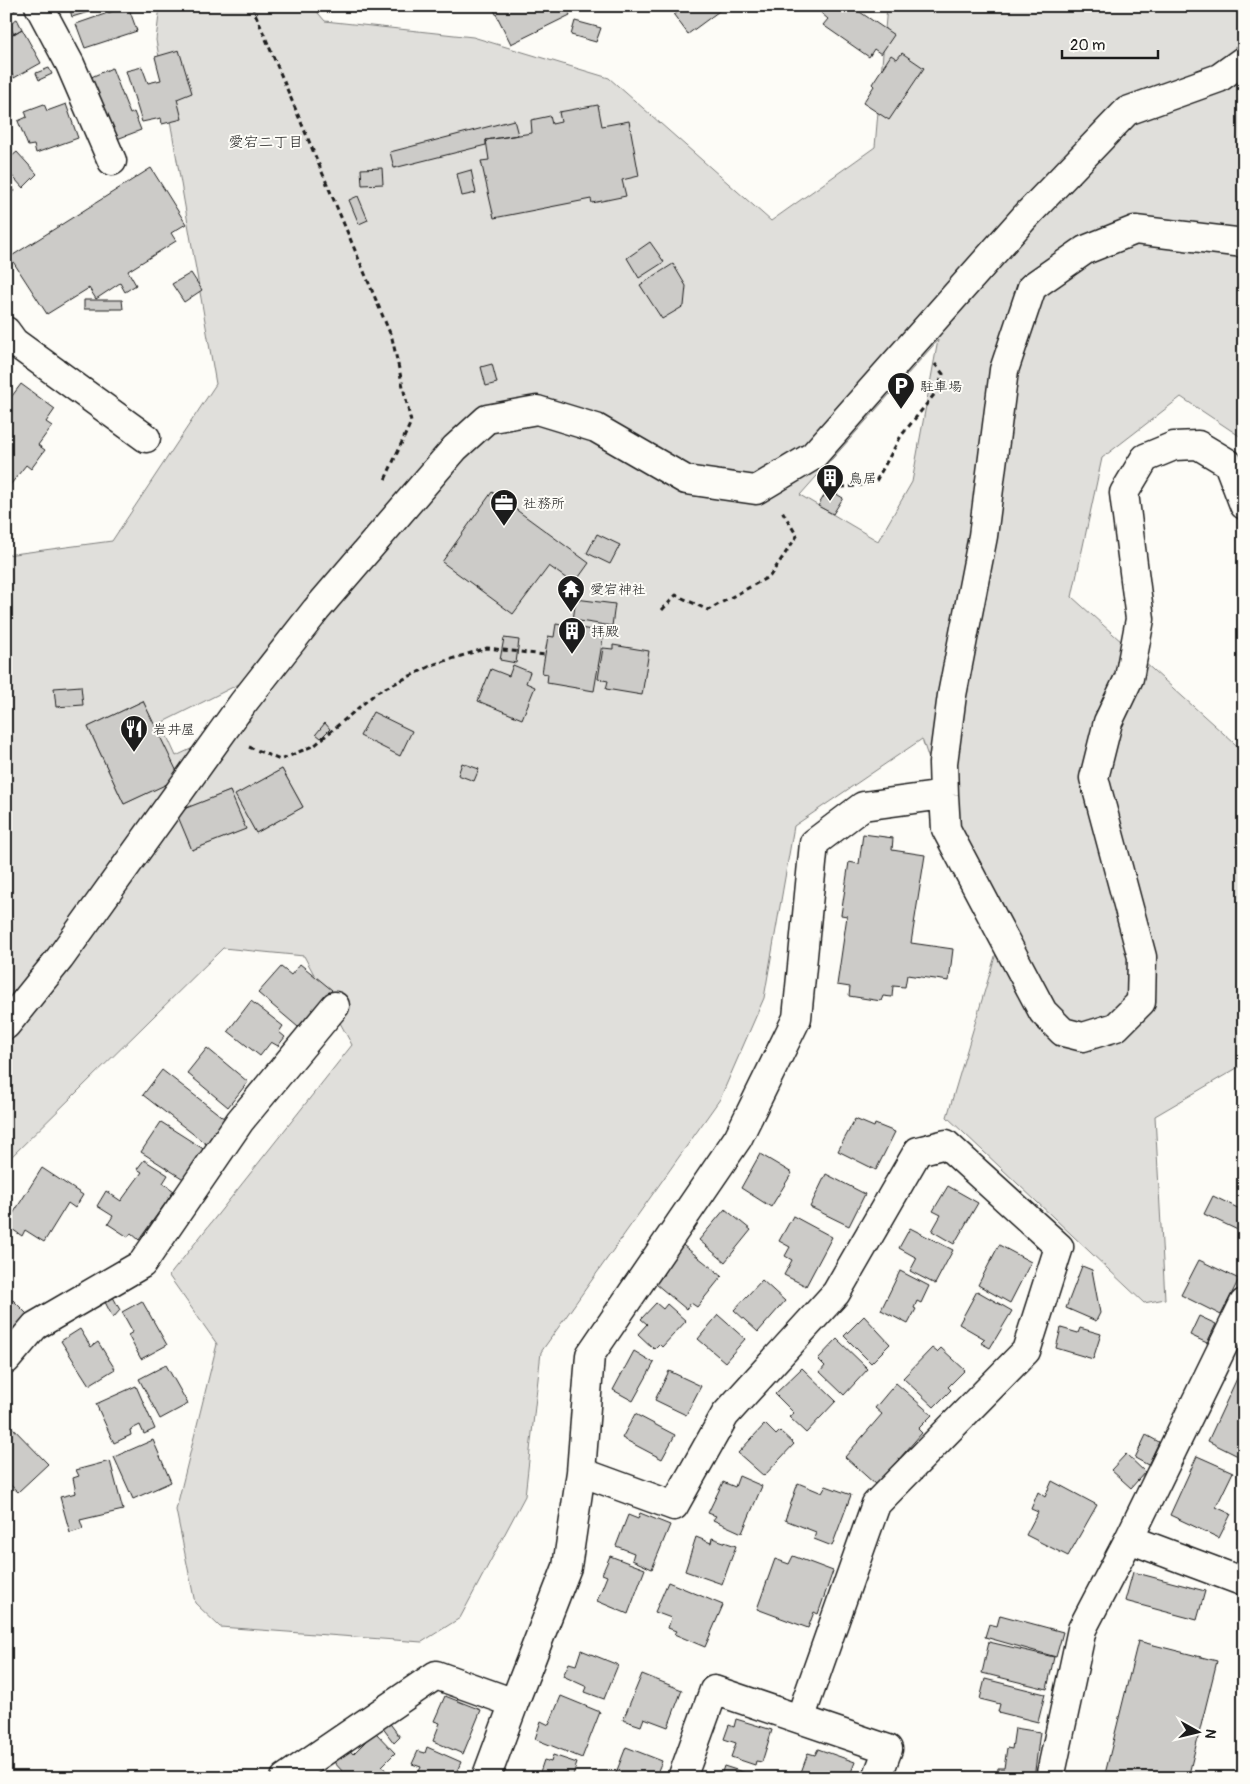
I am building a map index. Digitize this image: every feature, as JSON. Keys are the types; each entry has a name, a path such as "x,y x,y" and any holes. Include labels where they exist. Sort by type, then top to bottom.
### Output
{"street":[{"path":"39,6 70,64 112,161"},
{"path":"6,1025 60,958 243,703 316,610 455,448 487,419 537,410 596,428 686,480 756,490 813,456 1024,218 1127,111 1219,78 1244,60"},
{"path":"1244,243 1135,230 1085,250 1032,288 1004,370 983,536 952,695 943,763 946,829 1043,1012 1063,1032 1084,1037 1116,1027 1141,1002 1142,957 1094,778 1108,722 1129,678 1140,619 1124,493 1146,458 1174,446 1198,445 1228,463 1244,505"},
{"path":"6,331 14,342 146,438"},
{"path":"486,1778 567,1567 581,1472 590,1355 738,1138 797,1018 814,843 863,806 944,795"},
{"path":"6,1360 35,1326 142,1264 240,1121 336,1006"},
{"path":"581,1472 674,1506 726,1415 836,1292 918,1151 946,1144 1059,1247 1026,1351 876,1504 800,1719"},
{"path":"1050,1778 1082,1629 1129,1539 1244,1303"},
{"path":"1129,1539 1244,1582"},
{"path":"285,1778 436,1675 514,1703"},
{"path":"682,1778 714,1690 888,1749 878,1778"}],"path":[{"path":"252,6 392,338 410,422 382,486"},
{"path":"816,490 825,487 857,486 876,481 901,436 937,391 943,374 915,340"},
{"path":"662,610 676,595 708,610 770,576 797,536 779,505"},
{"path":"280,760 315,745 377,692 436,664 487,648 545,655"}],"shaded area":[{"path":"160,6 312,6 325,21 473,37 609,78 771,221 875,147 887,6 1244,6 1244,439 1181,397 1102,458 1072,597 1244,752 1244,1064 1155,1116 1165,1299 1144,1303 947,1117 996,953 922,739 794,826 764,998 720,1099 541,1352 525,1496 460,1618 422,1642 220,1627 195,1603 176,1510 217,1344 169,1276 352,1045 304,956 223,948 6,1162 6,555 112,541 216,384 156,40","holes":["938,340 912,482 878,541 800,495","239,684 250,721 176,756 161,723","143,701 179,778 124,804 88,727","282,769 303,807 256,833 236,795","230,791 245,829 192,850 177,812"]}],"building":[{"path":"6,6 17,6 18,9 6,14"},
{"path":"69,6 108,6 72,17"},
{"path":"128,6 137,31 85,48 76,24"},
{"path":"492,6 566,6 570,15 511,44"},
{"path":"686,6 726,6 688,34 674,15"},
{"path":"827,6 851,6 894,35 881,54 874,49 869,57 823,25 828,19 821,13"},
{"path":"17,19 22,29 14,34 8,24"},
{"path":"575,21 601,28 596,42 571,35"},
{"path":"22,29 41,63 14,78 6,64 6,38"},
{"path":"179,50 192,93 177,99 182,119 162,124 161,118 142,122 126,71 142,67 148,83 161,80 155,57"},
{"path":"902,53 924,68 889,120 863,103 874,86 872,84 891,55 897,59"},
{"path":"49,68 52,74 39,80 36,73"},
{"path":"112,68 130,114 134,112 141,130 117,139 113,128 109,129 89,78"},
{"path":"44,104 47,111 66,104 78,138 36,153 34,145 28,146 18,121 27,117 25,111"},
{"path":"598,105 602,126 629,121 639,176 622,180 626,196 592,203 591,199 494,218 481,161 489,160 486,140 532,133 531,120 550,116 552,124 561,122 559,112"},
{"path":"514,120 518,135 486,140 486,145 394,168 390,152"},
{"path":"17,152 37,174 23,188 6,169 6,161"},
{"path":"151,168 186,224 171,233 176,241 128,271 136,285 125,292 120,283 96,299 89,288 47,314 10,257"},
{"path":"382,168 383,184 362,185 361,169"},
{"path":"471,170 476,193 462,196 457,174"},
{"path":"6,181 15,191 6,199"},
{"path":"358,196 368,220 359,224 349,200"},
{"path":"650,242 664,262 639,278 627,258"},
{"path":"673,264 686,286 684,306 662,319 640,285"},
{"path":"191,273 202,290 184,302 172,284"},
{"path":"84,300 122,300 123,309 84,309"},
{"path":"492,364 497,383 486,386 481,367"},
{"path":"21,384 55,409 46,422 52,426 38,445 45,450 31,469 26,465 7,489 6,404"},
{"name":"鳥居","path":"828,489 843,498 833,514 818,506"},
{"name":"社務所","path":"492,492 589,563 574,584 549,566 513,614 442,562"},
{"path":"597,534 620,545 610,564 587,553"},
{"path":"576,599 615,604 612,626 573,620"},
{"name":"拝殿","path":"556,624 604,632 594,691 547,683 548,674 542,673 548,636 554,637"},
{"path":"504,638 519,640 516,663 500,660"},
{"path":"613,645 649,651 642,695 606,689 608,681 598,679 603,648 613,649"},
{"path":"513,665 530,672 526,683 535,687 522,719 478,701 491,669 509,676"},
{"path":"81,686 83,705 56,707 54,688"},
{"name":"岩井屋","path":"143,701 180,778 124,804 88,727"},
{"path":"373,712 412,731 400,756 360,736"},
{"path":"325,723 330,729 321,738 316,734"},
{"path":"462,763 479,769 474,781 458,775"},
{"path":"282,769 303,807 256,833 235,795"},
{"path":"230,791 246,829 192,850 176,812"},
{"path":"863,834 893,838 892,850 925,855 911,943 953,949 949,981 907,975 905,987 893,986 892,997 883,996 881,1001 849,996 850,987 837,985 847,916 841,915 849,862 859,864"},
{"path":"300,964 332,990 298,1027 258,993 281,967 291,975"},
{"path":"251,1001 283,1026 279,1032 285,1037 278,1046 271,1042 260,1056 228,1031"},
{"path":"207,1048 248,1082 228,1107 187,1073"},
{"path":"162,1070 225,1119 206,1144 143,1095"},
{"path":"855,1119 874,1127 875,1124 895,1132 876,1170 838,1151"},
{"path":"161,1122 205,1150 185,1180 141,1152"},
{"path":"760,1154 792,1173 771,1207 741,1188"},
{"path":"144,1160 168,1175 163,1183 174,1191 139,1240 131,1233 128,1237 108,1224 113,1216 97,1206 106,1191 121,1201 142,1172 137,1169"},
{"path":"42,1168 83,1195 75,1208 68,1203 44,1242 25,1230 22,1236 6,1225"},
{"path":"826,1174 865,1194 849,1226 810,1207"},
{"path":"948,1186 978,1203 954,1244 932,1231 941,1215 933,1211"},
{"path":"1213,1196 1244,1211 1244,1233 1204,1214"},
{"path":"725,1209 751,1230 725,1262 699,1240"},
{"path":"793,1216 832,1237 806,1286 784,1275 792,1260 785,1256 790,1247 779,1241"},
{"path":"910,1228 953,1250 935,1284 910,1271 917,1258 899,1248"},
{"path":"679,1242 722,1276 697,1307 691,1303 686,1309 656,1284 664,1274 657,1269"},
{"path":"999,1245 1031,1262 1010,1303 978,1285"},
{"path":"1199,1260 1239,1279 1221,1315 1181,1295"},
{"path":"1082,1266 1092,1270 1100,1313 1096,1321 1066,1308"},
{"path":"900,1271 929,1286 921,1303 917,1301 914,1308 916,1309 908,1324 881,1310"},
{"path":"762,1280 785,1301 758,1332 734,1310"},
{"path":"977,1291 1012,1311 990,1348 981,1343 985,1339 959,1324"},
{"path":"113,1297 120,1310 113,1318 105,1302"},
{"path":"13,1300 28,1315 6,1338 6,1307"},
{"path":"142,1301 167,1345 141,1359 128,1335 133,1332 122,1312"},
{"path":"656,1303 663,1309 667,1304 686,1321 662,1347 659,1344 654,1349 638,1334 647,1324 641,1319"},
{"path":"718,1315 745,1339 725,1362 698,1339"},
{"path":"864,1316 890,1344 871,1363 844,1336"},
{"path":"1199,1316 1216,1324 1207,1343 1190,1335"},
{"path":"1061,1328 1078,1333 1080,1328 1101,1334 1093,1359 1056,1348"},
{"path":"80,1329 91,1347 98,1342 115,1369 89,1385 61,1341"},
{"path":"837,1339 868,1369 844,1395 820,1372 825,1366 818,1359"},
{"path":"932,1348 937,1352 941,1348 965,1370 948,1387 951,1390 934,1407 903,1378"},
{"path":"634,1351 654,1363 633,1401 613,1390"},
{"path":"166,1365 188,1404 160,1419 139,1379"},
{"path":"802,1368 836,1401 806,1433 789,1417 794,1413 775,1394"},
{"path":"669,1371 701,1386 686,1415 655,1400"},
{"path":"1240,1372 1244,1374 1244,1459 1208,1441"},
{"path":"896,1383 932,1415 918,1429 922,1433 876,1485 845,1457 882,1414 875,1408"},
{"path":"136,1386 155,1429 144,1434 140,1425 130,1430 131,1435 114,1443 96,1404"},
{"path":"635,1414 675,1435 662,1459 622,1438"},
{"path":"6,1421 48,1464 18,1492 6,1481"},
{"path":"765,1424 776,1435 780,1431 794,1444 764,1476 738,1453"},
{"path":"1146,1435 1159,1442 1148,1465 1135,1458"},
{"path":"153,1440 171,1482 133,1499 114,1457"},
{"path":"1126,1454 1145,1472 1131,1488 1111,1470"},
{"path":"1197,1456 1233,1472 1216,1507 1231,1514 1219,1538 1170,1515"},
{"path":"110,1461 123,1510 80,1520 83,1529 70,1533 60,1497 76,1493 73,1478 79,1476 76,1470"},
{"path":"739,1476 762,1486 742,1533 713,1520 716,1516 708,1513 723,1482 735,1487"},
{"path":"1052,1481 1097,1505 1068,1556 1026,1535 1038,1512 1031,1509 1038,1492 1045,1497"},
{"path":"798,1483 822,1493 826,1486 851,1495 832,1546 814,1539 816,1532 785,1520"},
{"path":"640,1513 670,1525 652,1569 632,1560 634,1553 616,1546 628,1515 638,1519"},
{"path":"696,1537 711,1543 712,1538 736,1546 722,1584 685,1571"},
{"path":"610,1556 645,1569 628,1614 597,1601 607,1576 602,1574"},
{"path":"793,1556 833,1571 818,1614 814,1612 808,1628 757,1609 775,1559 789,1564"},
{"path":"1133,1572 1205,1591 1197,1620 1125,1601"},
{"path":"668,1582 723,1605 705,1647 674,1634 676,1631 668,1628 671,1618 655,1612"},
{"path":"1000,1615 1063,1632 1056,1657 985,1637 989,1624 997,1626"},
{"path":"1138,1641 1217,1661 1188,1778 1104,1778"},
{"path":"989,1642 1054,1657 1047,1689 982,1673"},
{"path":"581,1650 618,1665 604,1699 585,1692 587,1687 563,1676 569,1663 576,1665"},
{"path":"642,1674 682,1690 668,1727 644,1718 641,1726 623,1720"},
{"path":"985,1679 1045,1694 1038,1722 998,1712 1000,1704 980,1699"},
{"path":"445,1696 481,1710 463,1754 433,1741 440,1723 434,1721"},
{"path":"561,1696 600,1712 582,1758 535,1739 541,1721 549,1725"},
{"path":"736,1719 772,1730 762,1762 756,1761 755,1765 731,1757 736,1743 724,1739 729,1725 734,1727"},
{"path":"388,1721 400,1737 394,1743 382,1727"},
{"path":"1015,1728 1040,1732 1034,1778 997,1778 998,1768 1004,1768 1007,1748 1012,1749"},
{"path":"375,1732 395,1753 382,1766 387,1772 381,1778 337,1778 343,1772 333,1761 347,1747 353,1754"},
{"path":"427,1747 461,1762 454,1778 416,1778 421,1767 412,1764 418,1751 425,1753"},
{"path":"626,1747 662,1761 655,1778 614,1778"},
{"path":"818,1749 855,1762 849,1778 799,1778 808,1753 815,1755"},
{"path":"553,1755 577,1763 572,1778 538,1778 544,1760 551,1762"},
{"path":"724,1766 755,1776 755,1778 720,1778"}],"place":[{"name":"駐車場","path":"901,410"},
{"name":"鳥居","path":"830,502"},
{"name":"社務所","path":"504,527"},
{"name":"愛宕神社","path":"571,613"},
{"name":"拝殿","path":"572,655"},
{"name":"岩井屋","path":"134,753"}],"district":[{"name":"愛宕二丁目","path":"266,142"}]}
